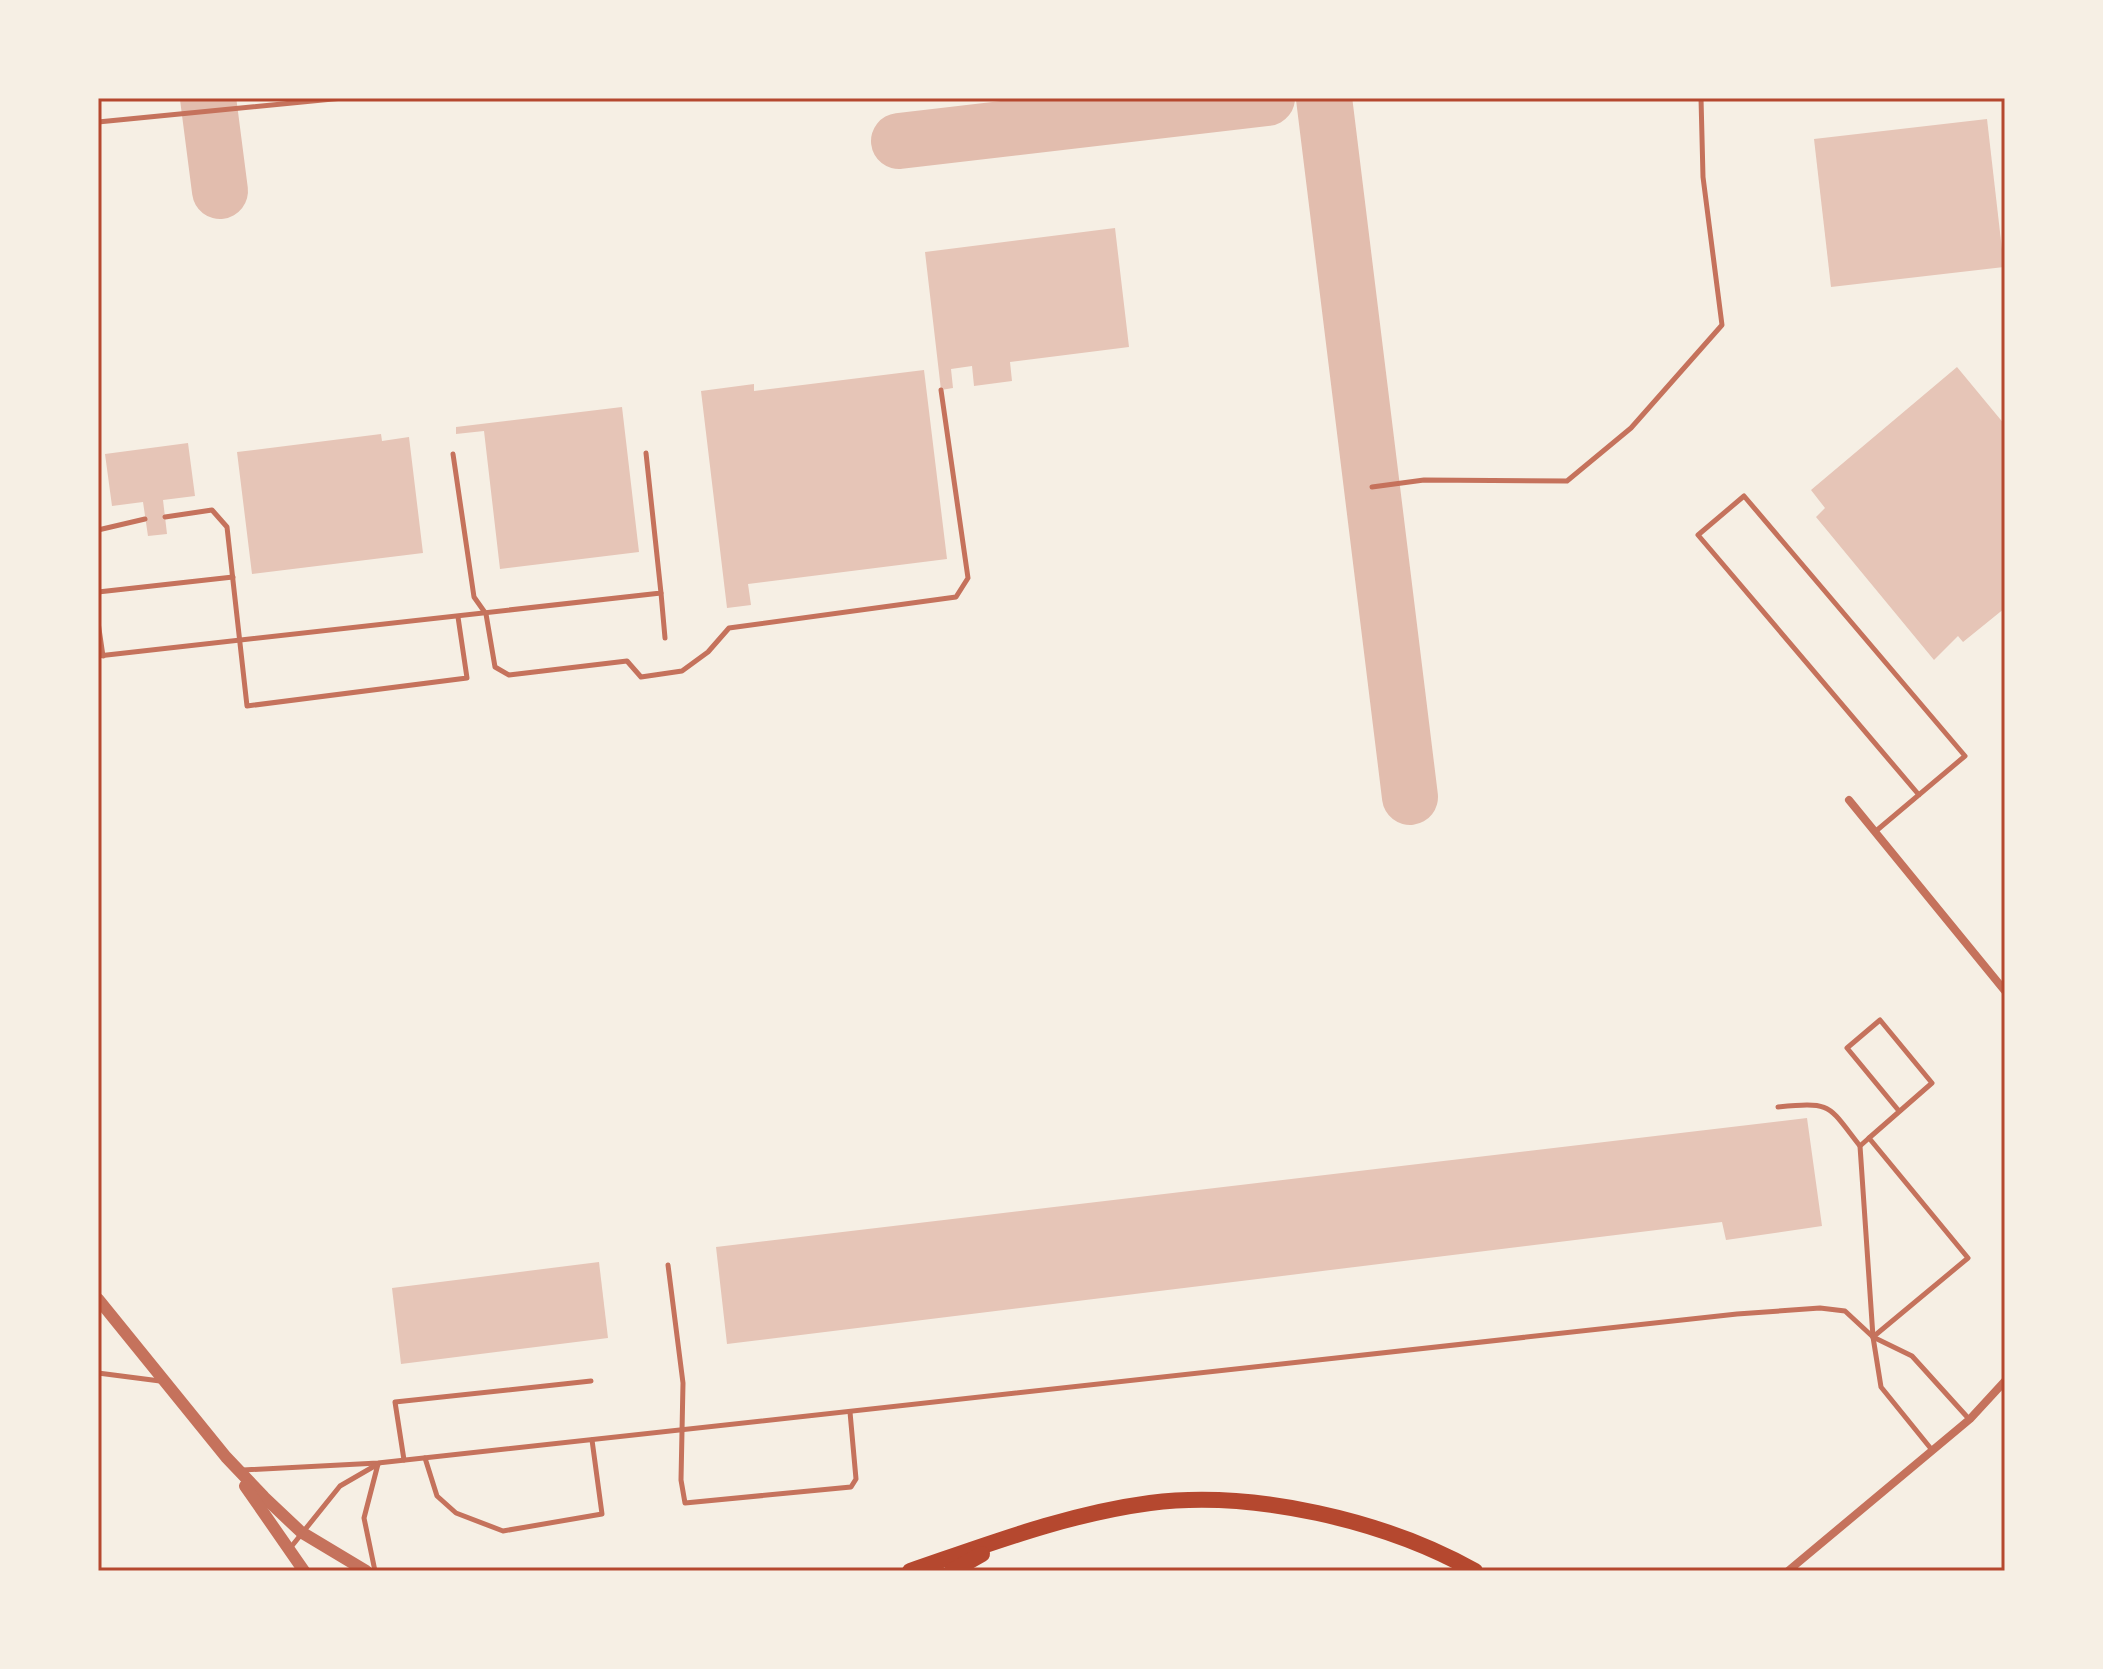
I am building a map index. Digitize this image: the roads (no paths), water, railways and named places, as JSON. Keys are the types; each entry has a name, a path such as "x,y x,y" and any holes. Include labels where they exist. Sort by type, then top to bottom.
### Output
{"main road":[{"path":"910,1571 1013,1536 1100,1512 1153,1503 1251,1504 1290,1508 1364,1524 1413,1542 1475,1571"},
{"path":"952,1571 1013,1536"}],"street":[{"path":"1849,800 2005,991"},
{"path":"98,1299 239,1471 301,1532 366,1571"},
{"path":"1788,1571 1970,1419 2005,1381"},
{"path":"226,1457 304,1571"}],"lane":[{"path":"98,122 343,98"},
{"path":"1372,487 1424,480 1567,481 1631,428 1722,325 1703,177 1701,98"},
{"path":"453,454 474,597 486,614 495,667 509,675 627,661 641,677 682,671 708,652 729,628 956,597 968,578 941,390"},
{"path":"646,453 665,638"},
{"path":"1875,832 1919,795 1965,756 1744,496 1698,535 1919,795"},
{"path":"165,517 212,510 227,527 247,706 467,678 458,617"},
{"path":"98,530 145,519"},
{"path":"98,592 233,577"},
{"path":"98,622 101,656 661,593"},
{"path":"1860,1146 1932,1083 1880,1020 1847,1048 1899,1111"},
{"path":"1778,1107 1817,1104 1830,1109 1860,1146 1873,1337 1881,1387 1932,1450"},
{"path":"1869,1138 1968,1258 1873,1337"},
{"path":"668,1265 683,1383 681,1430 685,1503 690,1505 851,1487 856,1479 850,1412"},
{"path":"239,1471 378,1463 1737,1314 1820,1308 1845,1311 1873,1337 1912,1356 1970,1419"},
{"path":"98,1373 163,1382"},
{"path":"404,1460 395,1402 591,1381"},
{"path":"425,1458 437,1496 456,1513 503,1531 602,1514 592,1440"},
{"path":"289,1550 340,1486 378,1463"},
{"path":"375,1571 364,1518 378,1463"}]}
